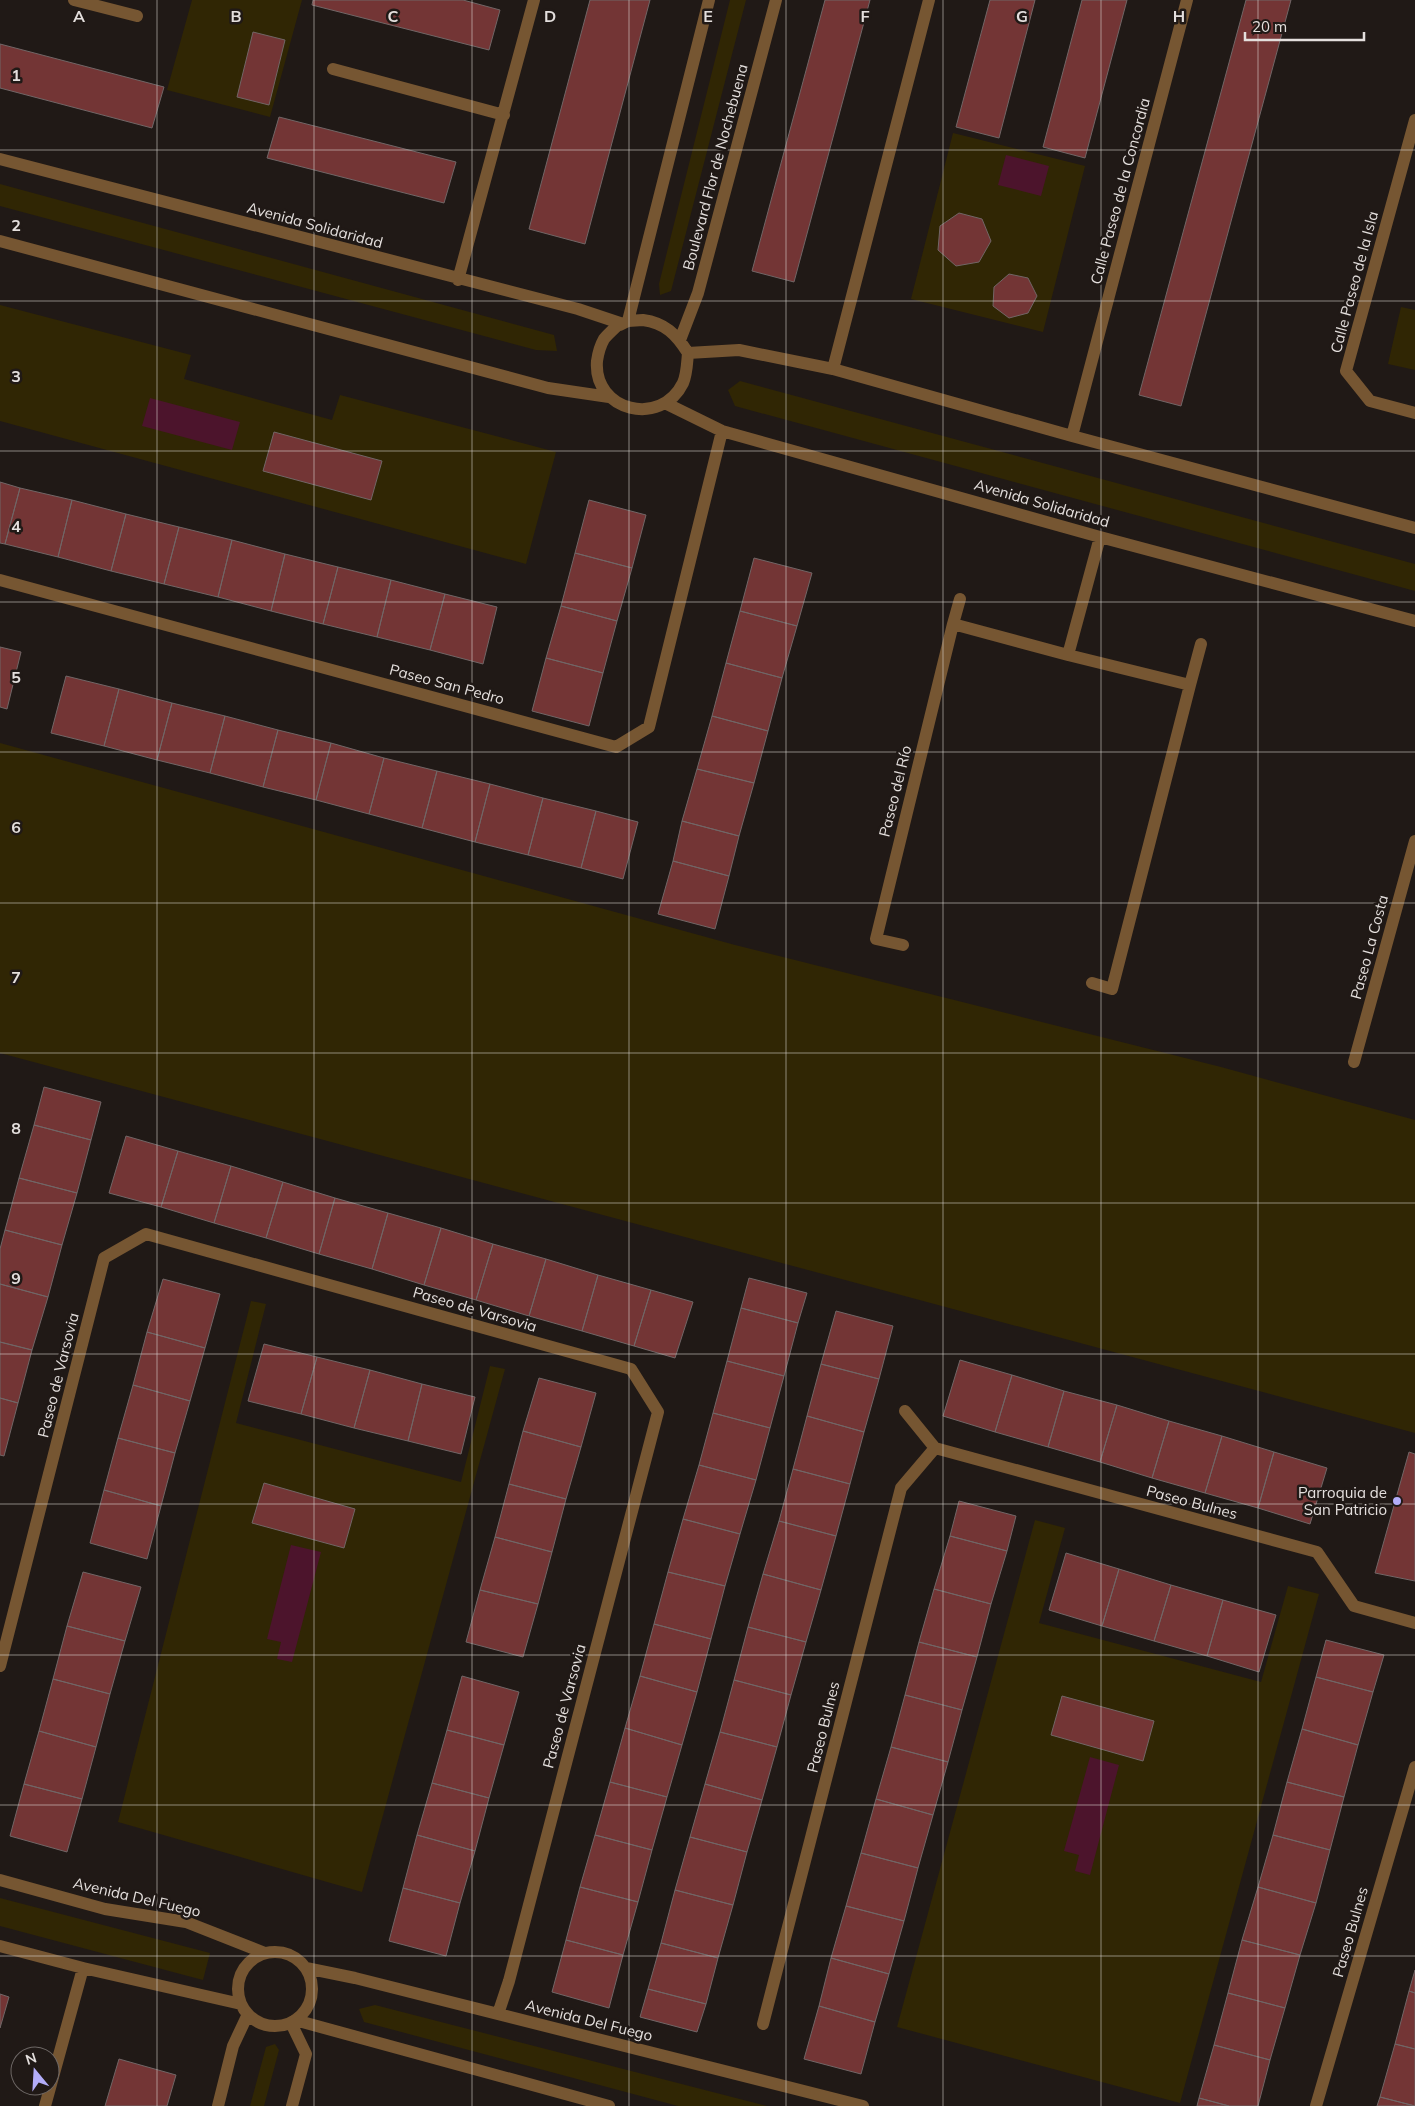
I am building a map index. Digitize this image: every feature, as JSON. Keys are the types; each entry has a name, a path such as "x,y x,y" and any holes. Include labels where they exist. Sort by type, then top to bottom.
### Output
{"street":[{"path":"74,0 137,16"},
{"path":"458,280 534,0"},
{"path":"624,322 642,320 657,322 670,329 688,353 684,382 676,394 665,403 651,409 636,410 621,405 609,396 600,384 596,369 598,353 604,340 624,322 709,0"},
{"name":"Boulevard Flor de Nochebuena","path":"680,340 698,293 776,0"},
{"path":"833,369 929,0"},
{"name":"Calle Paseo de la Concordia","path":"1072,436 1187,0"},
{"path":"333,69 504,115"},
{"name":"Calle Paseo de la Isla","path":"1415,120 1346,371 1370,401 1415,413"},
{"name":"Avenida Solidaridad","path":"0,159 624,322"},
{"path":"0,241 548,388 609,396"},
{"path":"688,353 739,350 833,369 1072,436 1415,528"},
{"name":"Avenida Solidaridad","path":"665,403 722,431 1100,537 1415,621"},
{"name":"Paseo San Pedro","path":"0,580 616,747 649,727 722,431"},
{"path":"1068,655 1100,537"},
{"name":"Paseo del Río","path":"903,945 876,939 960,600"},
{"path":"953,624 1068,655 1190,684"},
{"path":"1092,983 1112,989 1201,644"},
{"name":"Paseo La Costa","path":"1354,1062 1415,841"},
{"name":"Paseo de Varsovia","path":"0,1666 104,1258 146,1234 631,1369 658,1412 509,1981 498,2014"},
{"path":"905,1411 935,1448"},
{"name":"Paseo Bulnes","path":"763,2024 902,1488 935,1448 1317,1552 1354,1606 1415,1623"},
{"name":"Paseo Bulnes","path":"1316,2106 1415,1767"},
{"name":"Avenida Del Fuego","path":"0,1880 105,1909 186,1922 265,1953"},
{"path":"0,1946 245,2009"},
{"path":"265,1953 288,1954 306,1968 311,1979 311,1996 304,2012 293,2021 271,2026 258,2022 245,2009 238,1991 240,1979 245,1967 254,1958 265,1953"},
{"path":"44,2106 83,1968"},
{"name":"Avenida Del Fuego","path":"306,1968 356,1978 863,2106"},
{"path":"218,2106 233,2046 245,2009"},
{"path":"292,2106 306,2054 293,2021"},
{"path":"293,2021 609,2106"}],"shaded area":[{"path":"192,0 302,0 270,117 167,90"},
{"path":"730,0 746,0 671,291 660,295 659,284"},
{"path":"953,133 1085,166 1043,332 911,299"},
{"path":"1006,155 1049,166 1041,196 998,185"},
{"path":"0,184 554,335 557,351 536,350 0,206"},
{"path":"0,305 191,355 184,379 332,420 340,395 556,452 526,564 0,421"},
{"path":"1401,307 1415,310 1415,370 1388,364"},
{"path":"740,381 1415,564 1415,591 735,406 728,390"},
{"path":"150,398 240,422 232,450 142,426"},
{"path":"0,743 735,945 1221,1067 1415,1120 1415,1433 0,1053"},
{"path":"251,1301 266,1304 236,1423 461,1482 490,1366 505,1369 362,1892 118,1822"},
{"path":"1035,1520 1065,1528 1039,1623 1261,1682 1288,1586 1319,1594 1180,2103 897,2027"},
{"path":"291,1545 321,1552 292,1662 277,1659 281,1642 267,1639"},
{"path":"1090,1757 1119,1765 1090,1875 1075,1871 1079,1855 1064,1851"},
{"path":"0,1898 210,1953 203,1980 0,1926"},
{"path":"375,2005 767,2106 678,2106 364,2022 359,2009"},
{"path":"275,2044 279,2050 264,2106 250,2106 266,2047"}],"building":[{"path":"313,0 463,0 500,10 489,50 312,5"},
{"path":"590,0 650,0 585,244 529,229"},
{"path":"825,0 870,0 794,282 752,271"},
{"path":"990,0 1035,0 999,138 956,127"},
{"path":"1082,0 1127,0 1085,158 1043,147"},
{"path":"1246,0 1291,0 1181,406 1139,395"},
{"path":"253,32 285,40 269,105 237,97"},
{"path":"0,44 164,87 152,128 0,88"},
{"path":"279,117 456,162 444,203 267,158"},
{"path":"959,213 982,219 991,241 979,262 956,266 938,250 940,226"},
{"path":"1009,274 1028,278 1037,296 1028,313 1009,318 993,306 994,287"},
{"path":"274,432 382,461 371,500 263,471"},
{"path":"0,482 20,488 5,544 0,543"},
{"path":"20,488 72,500 58,557 5,544"},
{"path":"72,500 126,514 111,571 58,557"},
{"path":"589,500 646,515 632,568 575,553"},
{"path":"126,514 179,527 164,584 111,571"},
{"path":"179,527 232,540 218,597 164,584"},
{"path":"232,540 285,554 271,611 218,597"},
{"path":"575,553 632,568 617,621 561,606"},
{"path":"285,554 338,567 323,624 271,611"},
{"path":"754,558 812,573 797,626 740,611"},
{"path":"338,567 391,580 377,637 323,624"},
{"path":"391,580 445,594 430,650 377,637"},
{"path":"445,594 497,607 483,664 430,650"},
{"path":"561,606 617,621 603,673 546,658"},
{"path":"740,611 797,626 782,678 726,663"},
{"path":"0,647 21,652 7,709 0,707"},
{"path":"546,658 603,673 589,726 532,711"},
{"path":"726,663 782,678 768,731 712,716"},
{"path":"66,676 119,689 104,746 51,733"},
{"path":"119,689 172,703 157,760 104,746"},
{"path":"172,703 225,716 210,773 157,760"},
{"path":"225,716 278,730 263,787 210,773"},
{"path":"712,716 768,731 754,783 697,769"},
{"path":"278,730 331,743 316,800 263,787"},
{"path":"331,743 384,758 369,814 316,800"},
{"path":"384,758 437,771 422,828 369,814"},
{"path":"697,769 754,783 739,836 682,821"},
{"path":"437,771 490,784 475,842 422,828"},
{"path":"490,784 543,798 528,855 475,842"},
{"path":"543,798 596,811 581,868 528,855"},
{"path":"596,811 638,822 623,879 581,868"},
{"path":"682,821 739,836 729,876 673,861"},
{"path":"673,861 729,876 715,929 658,914"},
{"path":"44,1087 101,1102 91,1140 34,1125"},
{"path":"34,1125 91,1140 77,1193 19,1178"},
{"path":"126,1136 178,1151 161,1207 109,1193"},
{"path":"178,1151 231,1166 214,1223 161,1207"},
{"path":"231,1166 283,1182 266,1238 214,1223"},
{"path":"19,1178 77,1193 62,1245 5,1230"},
{"path":"283,1182 335,1198 319,1254 266,1238"},
{"path":"335,1198 388,1213 372,1269 319,1254"},
{"path":"388,1213 441,1228 424,1285 372,1269"},
{"path":"441,1228 493,1244 476,1300 424,1285"},
{"path":"5,1230 62,1245 48,1297 0,1284 0,1249"},
{"path":"493,1244 546,1259 529,1316 476,1300"},
{"path":"546,1259 598,1275 582,1331 529,1316"},
{"path":"598,1275 651,1290 634,1346 582,1331"},
{"path":"749,1278 807,1293 798,1323 741,1308"},
{"path":"163,1279 220,1294 205,1348 147,1332"},
{"path":"0,1284 48,1297 32,1350 0,1342"},
{"path":"651,1290 693,1302 675,1358 634,1346"},
{"path":"741,1308 798,1323 784,1376 727,1361"},
{"path":"836,1311 893,1326 879,1379 821,1364"},
{"path":"147,1332 205,1348 190,1401 133,1385"},
{"path":"0,1342 32,1350 18,1403 0,1398"},
{"path":"264,1344 317,1357 301,1414 248,1401"},
{"path":"317,1357 370,1370 354,1428 301,1414"},
{"path":"960,1360 1012,1375 995,1432 943,1416"},
{"path":"727,1361 784,1376 770,1428 713,1413"},
{"path":"821,1364 879,1379 864,1432 807,1416"},
{"path":"370,1370 422,1384 408,1441 354,1428"},
{"path":"1012,1375 1064,1391 1048,1447 995,1432"},
{"path":"539,1378 596,1393 581,1447 523,1431"},
{"path":"422,1384 475,1397 461,1454 408,1441"},
{"path":"133,1385 190,1401 175,1453 118,1438"},
{"path":"1064,1391 1117,1405 1100,1462 1048,1447"},
{"path":"0,1398 18,1403 4,1456 0,1455"},
{"path":"1117,1405 1169,1421 1152,1478 1100,1462"},
{"path":"713,1413 770,1428 756,1480 699,1465"},
{"path":"807,1416 864,1432 850,1484 793,1469"},
{"path":"1169,1421 1222,1436 1205,1493 1152,1478"},
{"path":"523,1431 581,1447 566,1499 509,1484"},
{"path":"1222,1436 1274,1452 1258,1508 1205,1493"},
{"path":"118,1438 175,1453 161,1506 104,1490"},
{"path":"1274,1452 1327,1468 1310,1524 1258,1508"},
{"path":"1409,1452 1415,1454 1415,1581 1375,1573"},
{"path":"699,1465 756,1480 740,1534 683,1519"},
{"path":"793,1469 850,1484 836,1536 779,1521"},
{"path":"264,1483 355,1509 344,1548 252,1523"},
{"path":"509,1484 566,1499 552,1552 495,1537"},
{"path":"104,1490 161,1506 147,1559 90,1543"},
{"path":"959,1501 1016,1516 1007,1551 950,1536"},
{"path":"683,1519 740,1534 725,1586 668,1572"},
{"path":"779,1521 836,1536 821,1590 763,1574"},
{"path":"950,1536 1007,1551 991,1604 934,1589"},
{"path":"495,1537 552,1552 538,1604 480,1590"},
{"path":"1066,1553 1119,1569 1102,1626 1049,1610"},
{"path":"1119,1569 1171,1585 1154,1641 1102,1626"},
{"path":"83,1572 141,1587 125,1641 67,1626"},
{"path":"668,1572 725,1586 711,1639 654,1624"},
{"path":"763,1574 821,1590 806,1642 748,1627"},
{"path":"1171,1585 1223,1600 1207,1656 1154,1641"},
{"path":"934,1589 991,1604 977,1657 919,1642"},
{"path":"480,1590 538,1604 523,1657 466,1642"},
{"path":"1223,1600 1276,1615 1259,1672 1207,1656"},
{"path":"654,1624 711,1639 697,1692 640,1676"},
{"path":"67,1626 125,1641 110,1694 53,1679"},
{"path":"748,1627 806,1642 791,1695 734,1680"},
{"path":"1326,1640 1384,1655 1373,1692 1316,1677"},
{"path":"919,1642 977,1657 962,1710 905,1695"},
{"path":"462,1676 519,1692 504,1745 447,1730"},
{"path":"640,1676 697,1692 682,1745 625,1728"},
{"path":"1316,1677 1373,1692 1358,1745 1302,1729"},
{"path":"53,1679 110,1694 96,1747 39,1731"},
{"path":"734,1680 791,1695 777,1747 720,1732"},
{"path":"905,1695 962,1710 948,1762 891,1747"},
{"path":"1062,1696 1154,1721 1143,1761 1051,1735"},
{"path":"625,1728 682,1745 667,1797 610,1782"},
{"path":"1302,1729 1358,1745 1344,1797 1287,1782"},
{"path":"447,1730 504,1745 489,1798 432,1783"},
{"path":"39,1731 96,1747 82,1799 24,1784"},
{"path":"720,1732 777,1747 762,1800 705,1784"},
{"path":"891,1747 948,1762 933,1815 876,1799"},
{"path":"610,1782 667,1797 652,1850 595,1835"},
{"path":"1287,1782 1344,1797 1330,1850 1273,1835"},
{"path":"432,1783 489,1798 475,1851 417,1835"},
{"path":"24,1784 82,1799 67,1852 10,1836"},
{"path":"705,1784 762,1800 747,1852 690,1837"},
{"path":"876,1799 933,1815 918,1868 861,1853"},
{"path":"417,1835 475,1851 460,1903 403,1888"},
{"path":"595,1835 652,1850 638,1902 580,1887"},
{"path":"1273,1835 1330,1850 1316,1903 1258,1887"},
{"path":"690,1837 747,1852 733,1905 675,1890"},
{"path":"861,1853 918,1868 904,1921 846,1906"},
{"path":"580,1887 638,1902 623,1955 566,1940"},
{"path":"1258,1887 1316,1903 1300,1955 1242,1940"},
{"path":"403,1888 460,1903 446,1956 389,1941"},
{"path":"675,1890 733,1905 718,1958 661,1943"},
{"path":"846,1906 904,1921 889,1974 831,1958"},
{"path":"566,1940 623,1955 609,2008 552,1992"},
{"path":"1242,1940 1300,1955 1285,2008 1228,1993"},
{"path":"661,1943 718,1958 706,2004 648,1989"},
{"path":"831,1958 889,1974 875,2022 819,2006"},
{"path":"1415,1970 1415,1993 1409,1991"},
{"path":"648,1989 706,2004 697,2032 640,2017"},
{"path":"1409,1991 1415,1993 1415,2049 1395,2044"},
{"path":"1228,1993 1285,2008 1270,2060 1214,2045"},
{"path":"0,1994 9,1997 0,2028"},
{"path":"819,2006 875,2022 861,2074 804,2059"},
{"path":"1395,2044 1415,2049 1415,2106 1380,2097"},
{"path":"1214,2045 1270,2060 1258,2106 1229,2106 1199,2098"},
{"path":"119,2059 176,2075 167,2106 105,2106"},
{"path":"1380,2097 1415,2106 1377,2106"},
{"path":"1199,2098 1229,2106 1197,2106"}],"place":[{"name":"Parroquia de San Patricio","path":"1397,1501"}]}
